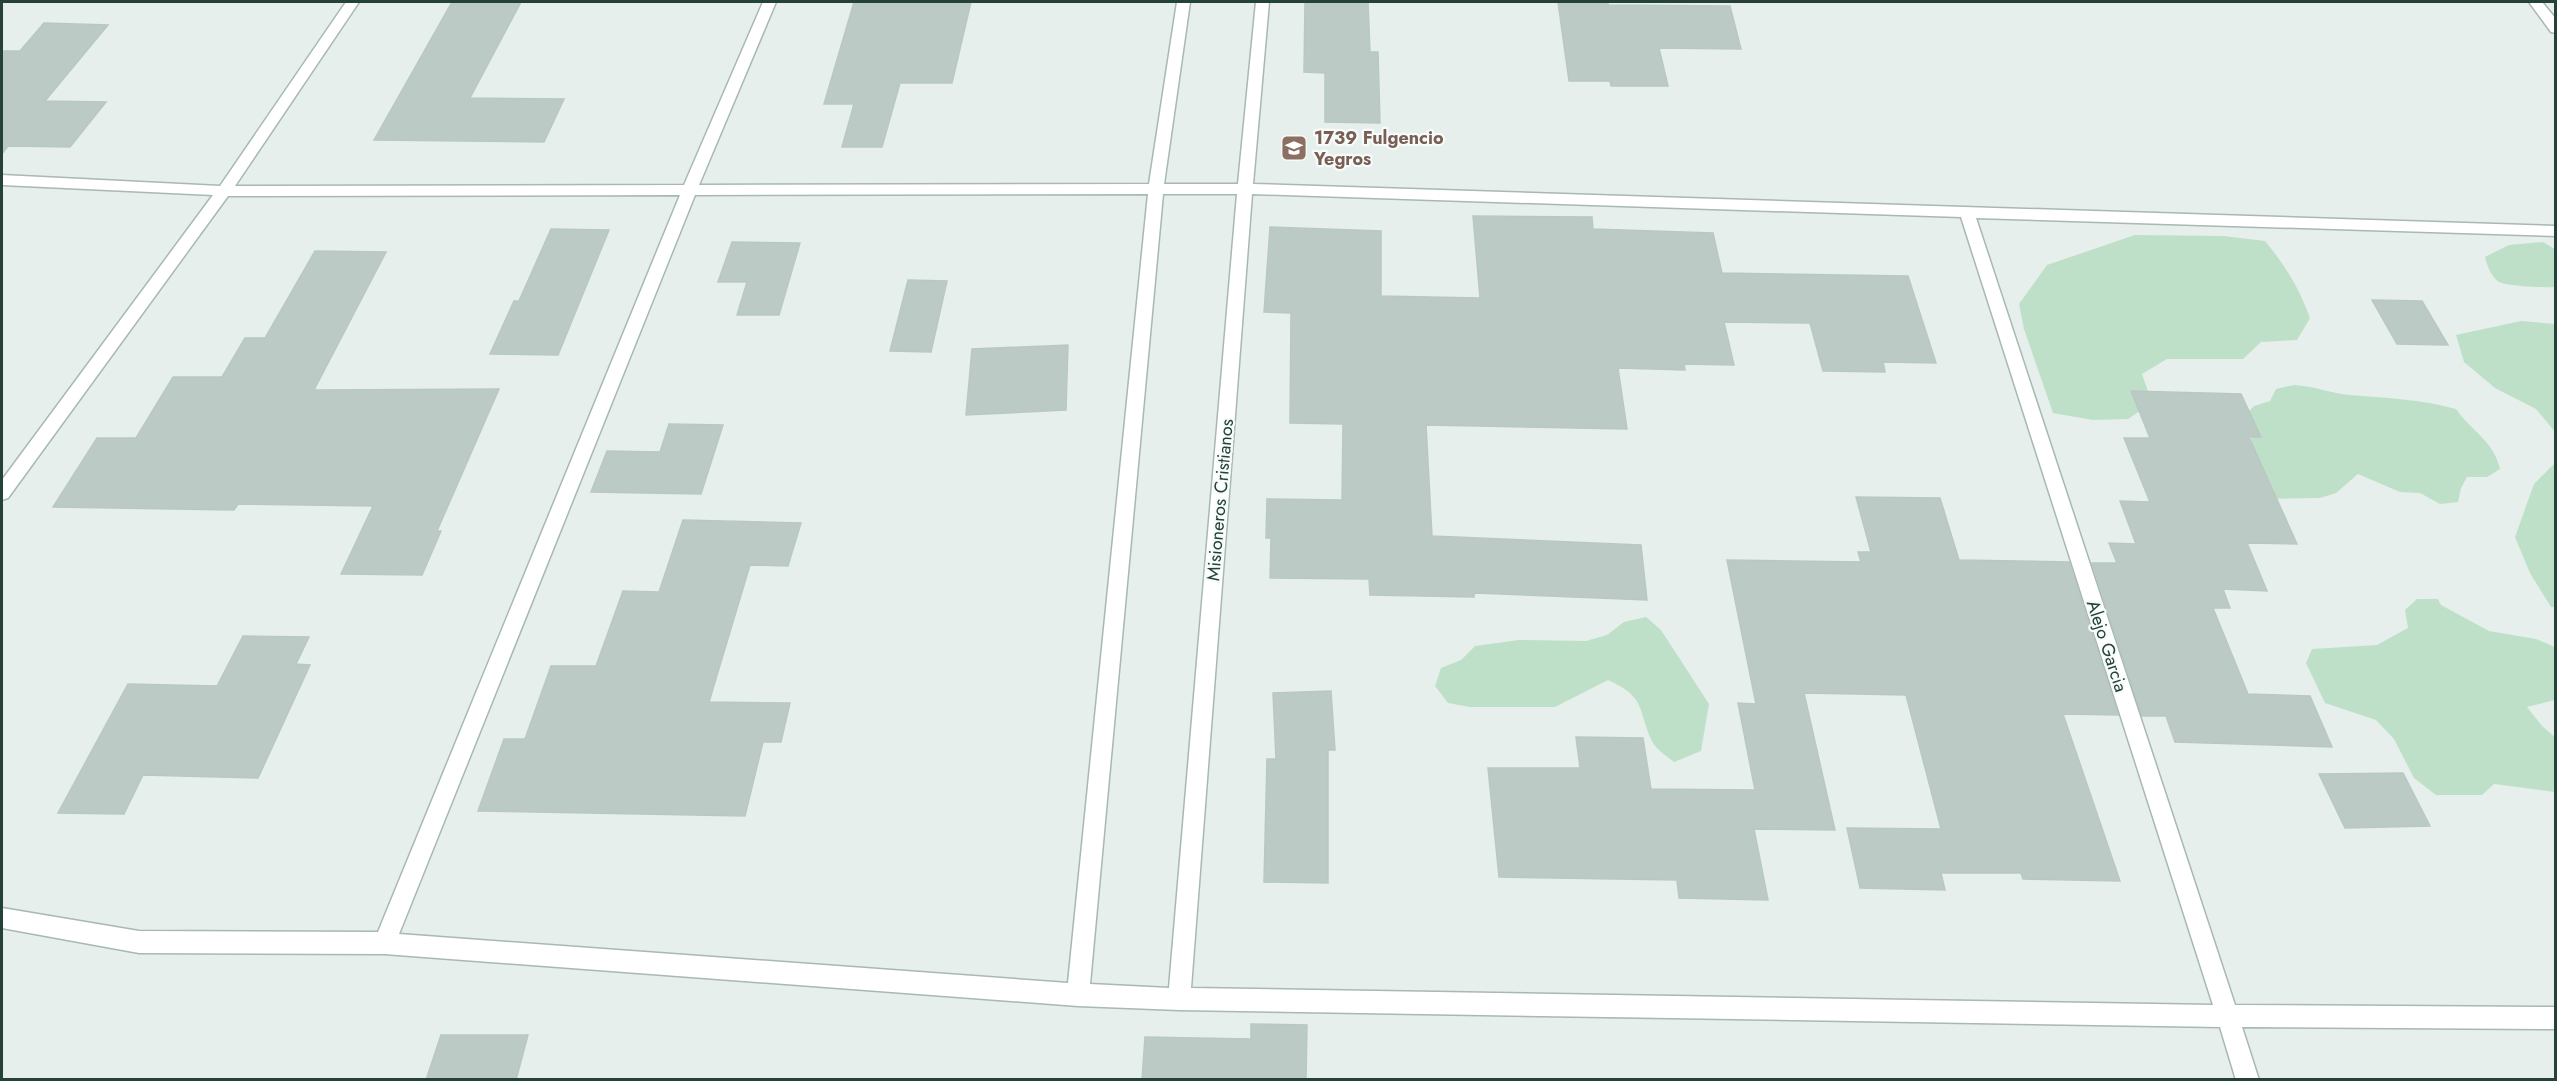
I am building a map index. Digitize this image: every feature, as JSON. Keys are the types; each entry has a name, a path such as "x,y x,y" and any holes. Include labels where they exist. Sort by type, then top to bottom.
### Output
{"street":[{"path":"2,493 224,191 352,2"},
{"path":"384,943 689,191 769,2"},
{"path":"1078,995 1156,189 1183,2"},
{"name":"Misioneros Cristianos","path":"1179,999 1245,189 1263,2"},
{"path":"2535,2 2556,29"},
{"path":"2,180 224,191 1245,189 2556,231"},
{"name":"Alejo Garcia","path":"1967,212 2248,1080"},
{"path":"2,918 139,942 384,943 1078,995 1179,999 2227,1016 2556,1018"}],"green space":[{"path":"2135,235 2224,236 2265,241 2291,277 2310,318 2297,340 2261,342 2243,359 2167,359 2142,374 2152,403 2128,419 2093,420 2053,413 2024,329 2019,304 2047,265"},
{"path":"2543,242 2555,249 2555,287 2526,286 2496,280 2485,257 2509,245"},
{"path":"2521,321 2555,324 2555,432 2536,409 2495,388 2464,362 2456,335"},
{"path":"2294,385 2349,395 2416,401 2456,409 2493,451 2500,469 2487,477 2467,477 2461,488 2458,502 2440,504 2420,493 2400,492 2358,474 2336,493 2320,498 2260,499 2252,444 2244,416 2254,406 2270,401 2276,389"},
{"path":"2555,463 2556,607 2551,607 2530,573 2515,537 2534,484"},
{"path":"2417,599 2438,599 2441,605 2489,631 2536,639 2555,647 2555,700 2527,707 2542,726 2555,737 2555,792 2494,784 2482,795 2436,795 2414,778 2394,739 2376,720 2325,703 2306,663 2312,649 2377,645 2408,628 2405,610"},
{"path":"1646,617 1661,630 1709,704 1701,751 1674,762 1653,743 1636,699 1608,680 1555,707 1470,707 1448,703 1435,686 1441,668 1461,660 1475,646 1519,640 1586,641 1607,635 1624,622"}],"building":[{"path":"452,2 521,2 470,98 564,99 544,142 374,140"},
{"path":"854,2 971,2 952,83 900,83 882,147 842,147 854,104 824,104"},
{"path":"1305,2 1368,2 1370,52 1378,52 1380,123 1325,122 1325,73 1304,72"},
{"path":"1558,2 1608,2 1608,5 1730,6 1741,49 1659,48 1668,86 1611,86 1610,81 1569,81"},
{"path":"44,23 108,25 45,101 106,102 70,147 8,146 2,154 2,51 20,51"},
{"path":"1473,216 1592,217 1593,229 1713,233 1722,273 1908,276 1936,363 1883,362 1885,372 1823,371 1810,323 1724,322 1734,365 1684,364 1685,370 1618,368 1627,429 1426,425 1432,536 1641,545 1647,600 1474,593 1474,597 1370,595 1369,579 1270,578 1271,538 1266,538 1267,499 1342,500 1343,424 1290,423 1291,313 1264,312 1270,227 1381,231 1381,296 1480,298"},
{"path":"551,229 609,230 558,355 490,354 514,301 519,301"},
{"path":"732,242 800,243 779,315 737,315 747,282 718,282"},
{"path":"315,251 386,252 314,390 499,389 437,531 441,531 422,575 341,574 373,506 238,504 234,510 53,507 97,438 136,438 173,377 222,377 245,338 265,338"},
{"path":"908,280 947,281 931,352 890,351"},
{"path":"2372,300 2422,301 2448,345 2397,344"},
{"path":"1068,345 1066,410 966,415 972,349"},
{"path":"2131,391 2241,394 2261,437 2249,437 2297,544 2247,543 2267,591 2223,589 2230,608 2213,608 2248,694 2310,696 2332,747 2175,742 2166,716 2142,716 2092,563 2117,563 2109,543 2136,544 2120,501 2150,502 2124,438 2150,438"},
{"path":"669,424 723,425 701,494 591,492 607,451 660,452"},
{"path":"1856,497 1940,498 1959,560 2069,562 2118,715 2063,714 2120,881 2023,879 2021,873 1941,873 1945,890 1860,888 1847,828 1941,829 1906,695 1804,693 1835,830 1754,829 1768,900 1679,898 1677,880 1499,877 1488,768 1580,768 1576,737 1643,738 1651,789 1755,790 1738,703 1756,704 1727,560 1861,562 1858,552 1871,552"},
{"path":"683,520 801,523 788,566 750,565 709,702 790,703 781,742 763,742 745,816 478,811 504,739 525,739 551,666 596,666 623,591 659,592"},
{"path":"243,636 309,637 296,664 310,665 258,778 143,775 124,814 58,813 128,684 217,686"},
{"path":"1331,691 1335,750 1328,750 1328,883 1264,882 1267,759 1276,759 1273,693"},
{"path":"2403,773 2430,826 2345,828 2319,774"},
{"path":"1251,1024 1307,1025 1306,1080 1142,1080 1145,1037 1251,1039"},
{"path":"441,1035 528,1035 516,1080 426,1080"}],"place":[{"name":"1739 Fulgencio Yegros","path":"1294,148"}]}
